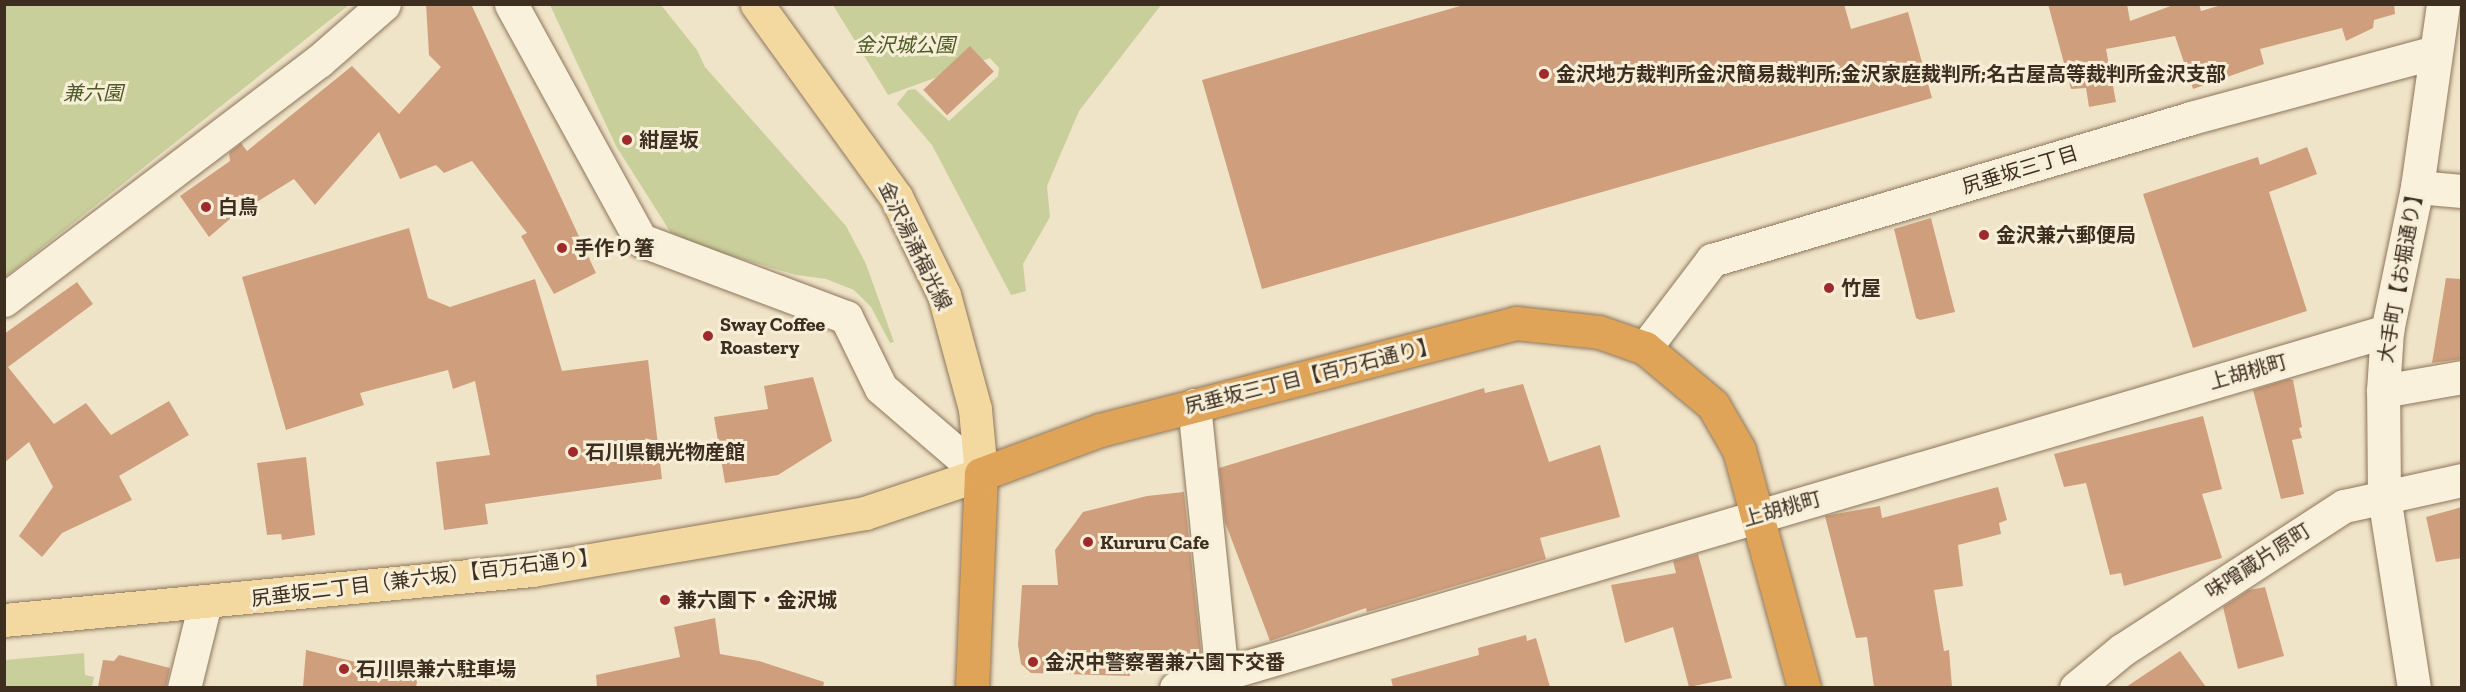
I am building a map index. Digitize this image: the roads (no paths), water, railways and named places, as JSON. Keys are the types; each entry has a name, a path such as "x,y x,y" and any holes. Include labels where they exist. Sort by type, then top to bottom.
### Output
{"highway":[{"name":"尻垂坂三丁目【百万石通り】","path":"981,474 1100,430 1516,323 1599,332 1645,348"},
{"path":"1645,348 1713,405 1738,450 1804,687"},
{"path":"972,687 981,474"}],"main road":[{"name":"金沢湯涌福光線","path":"757,4 896,197 944,295 975,409 981,474"},
{"name":"尻垂坂二丁目（兼六坂）【百万石通り】","path":"4,620 205,603 532,570 865,513 981,474"}],"street":[{"path":"4,300 319,61 384,4"},
{"path":"511,4 641,240 846,317 881,387 981,474"},
{"name":"大手町【お堀通り】","path":"2414,687 2384,496 2383,391 2387,331 2417,187 2443,4"},
{"name":"尻垂坂三丁目","path":"1645,348 1712,260 2191,118 2435,52"},
{"path":"2417,187 2462,191"},
{"name":"上胡桃町","path":"1200,682 2387,331"},
{"path":"2383,391 2462,377"},
{"path":"1194,405 1200,682"},
{"name":"味噌蔵片原町","path":"2076,687 2122,650 2344,506 2462,480"},
{"path":"184,687 205,603"}],"place":[{"name":"金沢地方裁判所金沢簡易裁判所;金沢家庭裁判所;名古屋高等裁判所金沢支部","path":"1544,74"},
{"name":"紺屋坂","path":"627,140"},
{"name":"白鳥","path":"206,207"},
{"name":"金沢兼六郵便局","path":"1984,235"},
{"name":"手作り箸","path":"562,248"},
{"name":"竹屋","path":"1829,288"},
{"name":"Sway Coffee Roastery","path":"708,336"},
{"name":"石川県観光物産館","path":"573,452"},
{"name":"Kururu Cafe","path":"1088,542"},
{"name":"兼六園下・金沢城","path":"665,600"},
{"name":"金沢中警察署兼六園下交番","path":"1033,662"},
{"name":"石川県兼六駐車場","path":"344,669"}],"park label":[{"name":"金沢城公園","path":"905,45"},
{"name":"兼六園","path":"93,93"}]}
